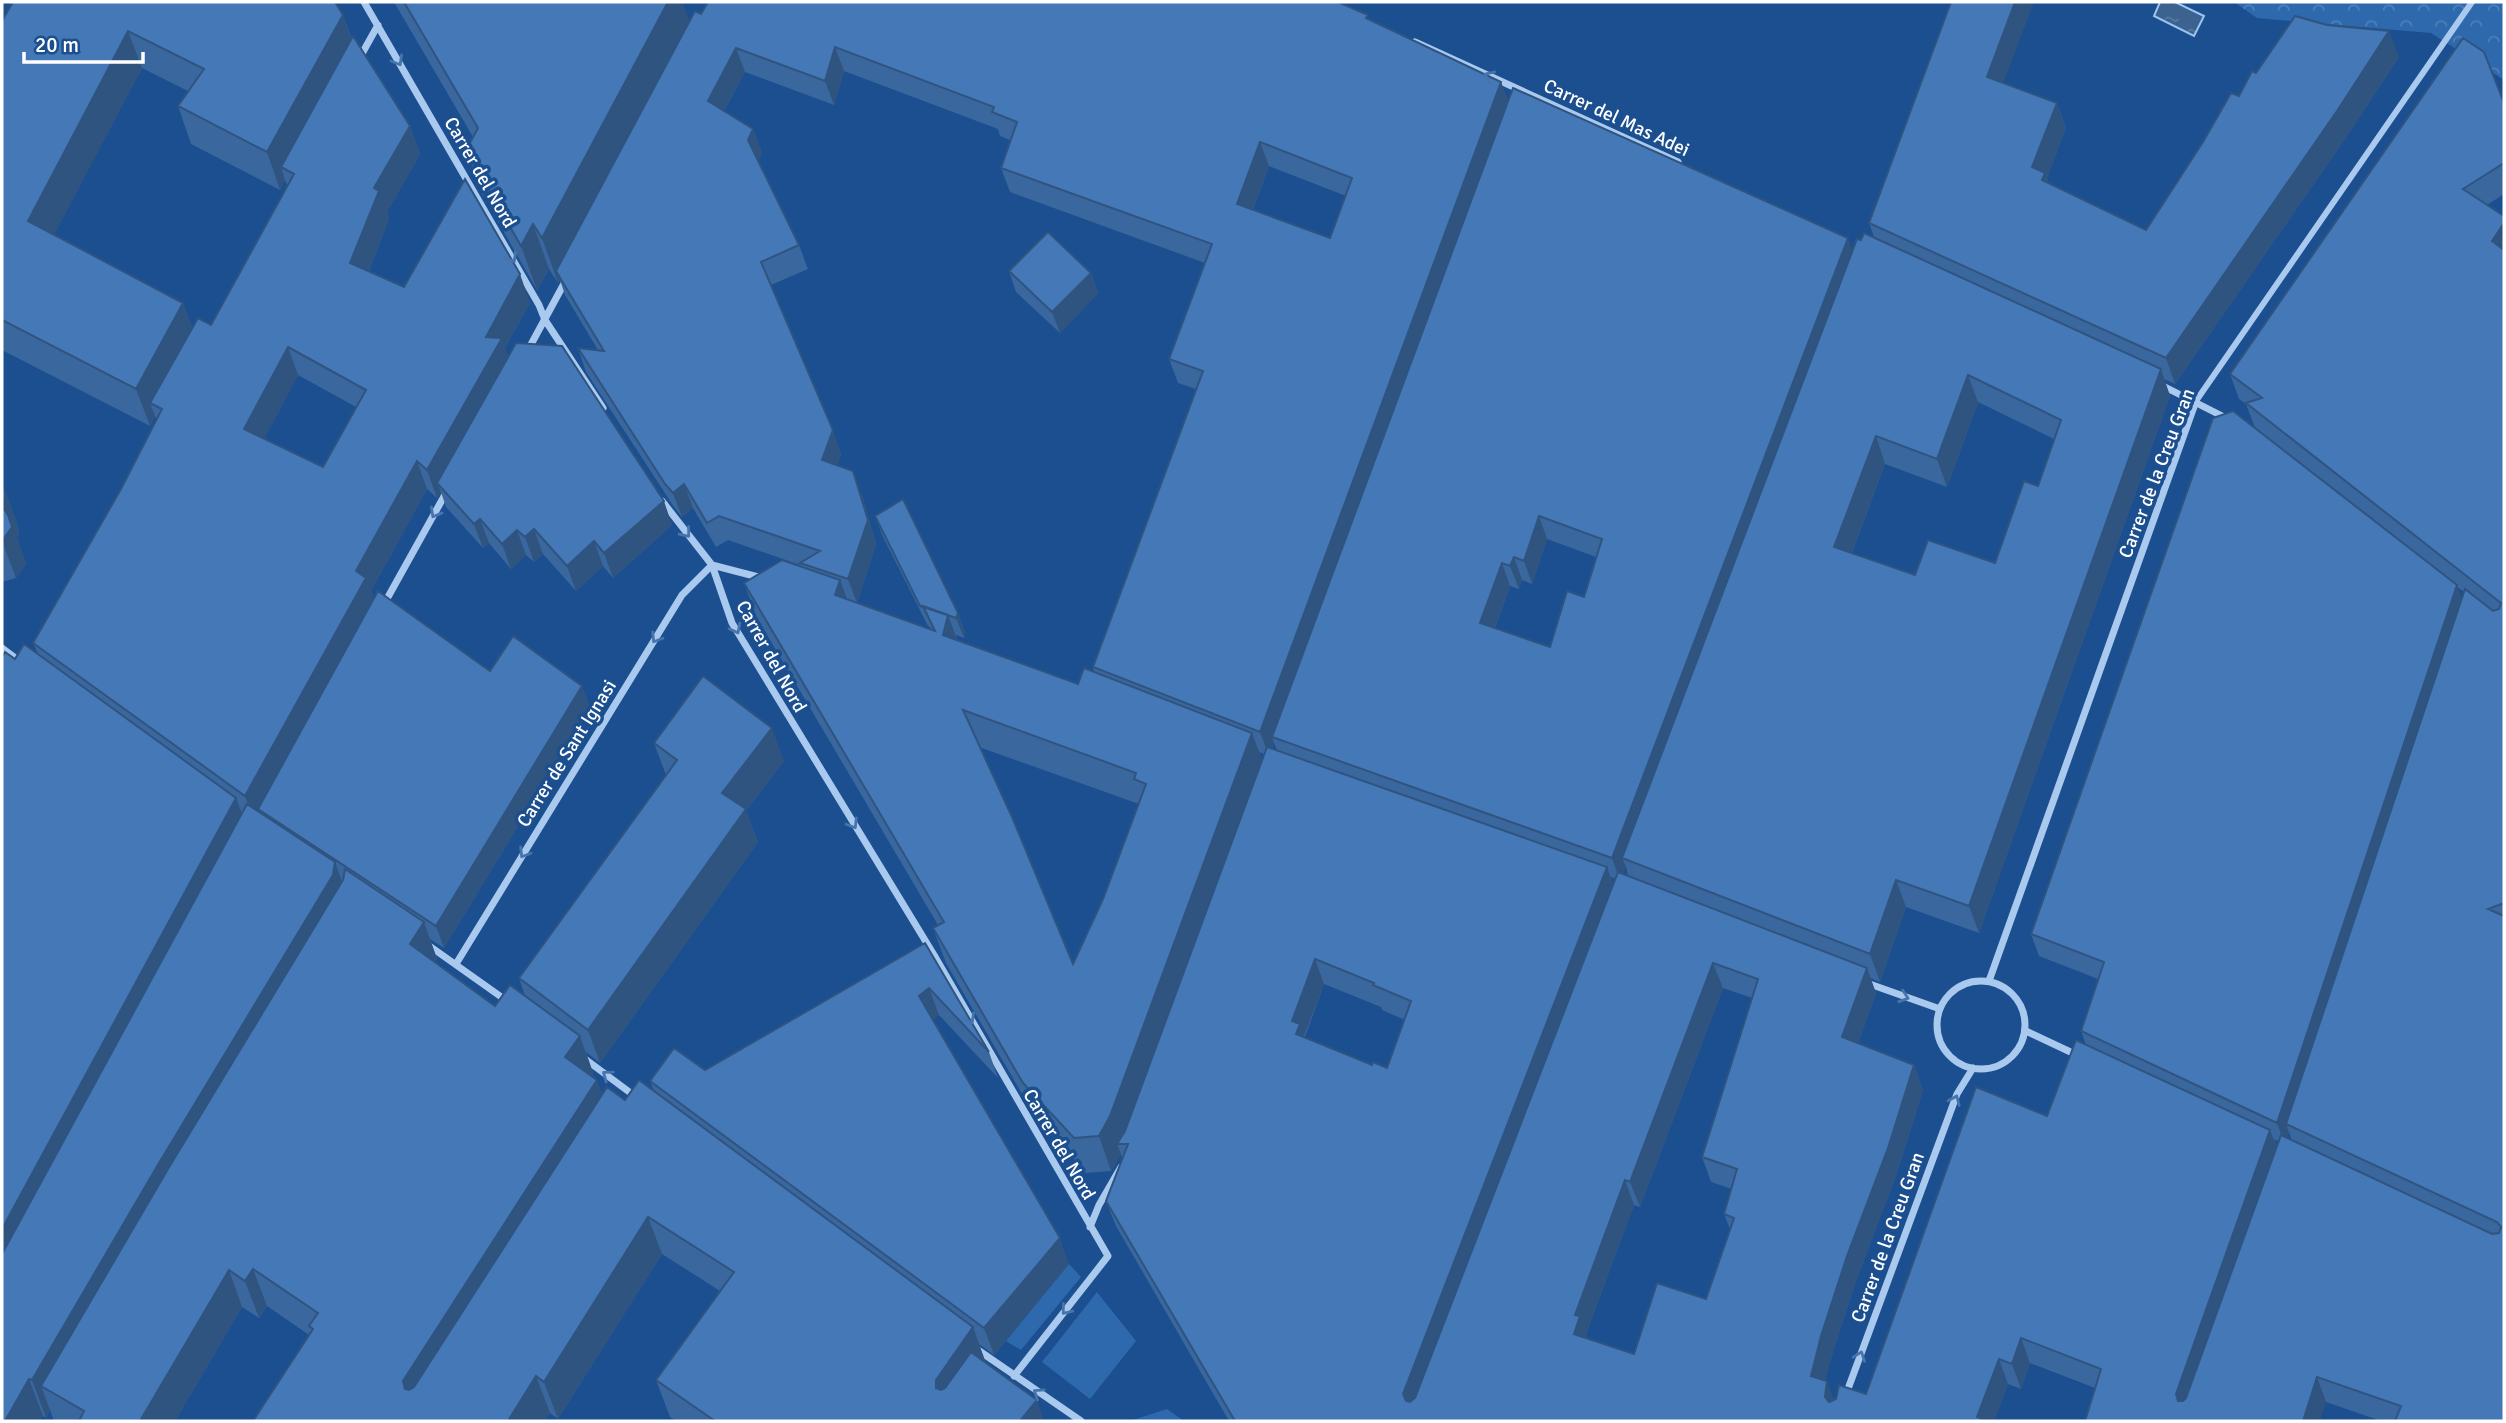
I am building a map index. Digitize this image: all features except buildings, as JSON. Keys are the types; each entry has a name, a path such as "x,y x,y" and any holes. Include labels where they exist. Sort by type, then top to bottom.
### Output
{"street":[{"name":"Carrer del Nord","path":"364,2 545,320 604,411"},
{"name":"Carrer de la Creu Gran","path":"1989,981 2196,401 2472,2"},
{"path":"358,61 378,25"},
{"name":"Carrer del Mas Adei","path":"1401,35 1681,163"},
{"path":"1517,103 1522,90"},
{"path":"524,356 571,271"},
{"path":"2147,379 2196,401 2244,428"},
{"path":"376,620 449,487"},
{"name":"Carrer del Nord","path":"654,489 712,565 732,623 934,955 1108,1256 1014,1376"},
{"path":"712,565 775,583"},
{"name":"Carrer de Sant Ignasi","path":"456,964 682,595 712,565"},
{"path":"2,648 25,669 30,655"},
{"path":"422,941 519,1010"},
{"path":"1862,981 1940,1009"},
{"path":"1989,981 2009,989 2022,1005 2026,1031 2018,1050 2008,1060 1996,1067 1973,1068 1959,1063 1942,1046 1937,1028 1940,1009 1946,997 1956,988 1967,982 1989,981"},
{"path":"2026,1031 2091,1062"},
{"path":"572,1049 645,1103"},
{"name":"Carrer de la Creu Gran","path":"1843,1402 1957,1094 1973,1068"},
{"path":"628,1104 635,1095"},
{"path":"1090,1227 1099,1205 1128,1154"},
{"path":"962,1338 994,1367 1014,1376 1081,1421"}],"green space":[{"path":"2234,2 2504,2 2504,80 2431,33 2257,18"},
{"path":"1069,1264 1081,1277 1021,1350 1006,1341"},
{"path":"1097,1292 1136,1341 1090,1399 1042,1362"},
{"path":"1167,1409 1184,1421 1130,1421"}],"water":[{"path":"2160,2 2175,2 2204,16 2194,36 2154,16"}]}
